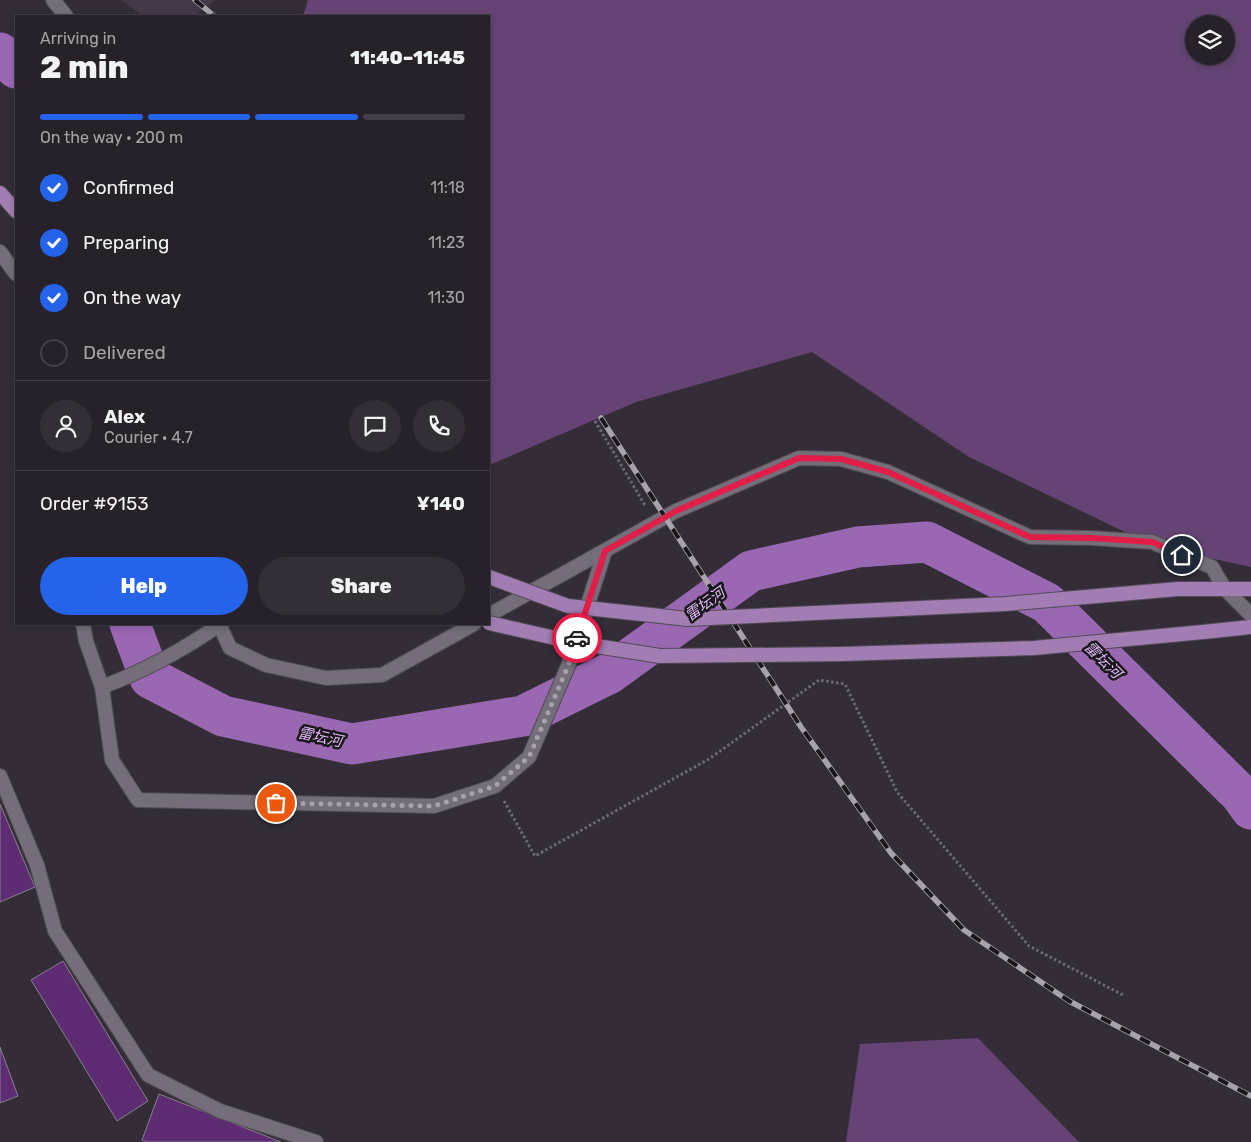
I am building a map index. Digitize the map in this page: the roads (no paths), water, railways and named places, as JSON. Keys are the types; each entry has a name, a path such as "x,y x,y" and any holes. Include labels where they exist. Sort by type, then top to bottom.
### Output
{"main road":[{"path":"0,193 15,210"},
{"path":"490,577 568,606 688,619 1004,604 1178,589 1251,589"},
{"path":"490,623 577,643 660,656 842,654 1034,648 1251,627"}],"street":[{"path":"53,0 65,15"},
{"path":"0,252 15,273"},
{"path":"490,614 676,511 799,458 841,459 888,472 1030,537 1152,542 1212,567 1226,589 1251,615"},
{"path":"83,625 86,641 102,687 112,760 138,800 434,806 495,786 529,757 568,666 605,551"},
{"path":"102,687 191,645 218,625"},
{"path":"219,625 230,648 266,665 326,678 382,675 472,625"},
{"path":"0,776 37,866 54,930 148,1075 220,1112 316,1142"}],"waterway":[{"name":"雷坛河","path":"0,53 15,67"},
{"name":"雷坛河","path":"130,625 150,678 223,716 352,744 523,716 610,673 751,571 858,547 927,542 1047,603 1241,795 1251,809"}],"railway":[{"path":"195,0 213,15"},
{"path":"601,418 801,727 891,853 964,930 1069,1001 1251,1096"}]}
